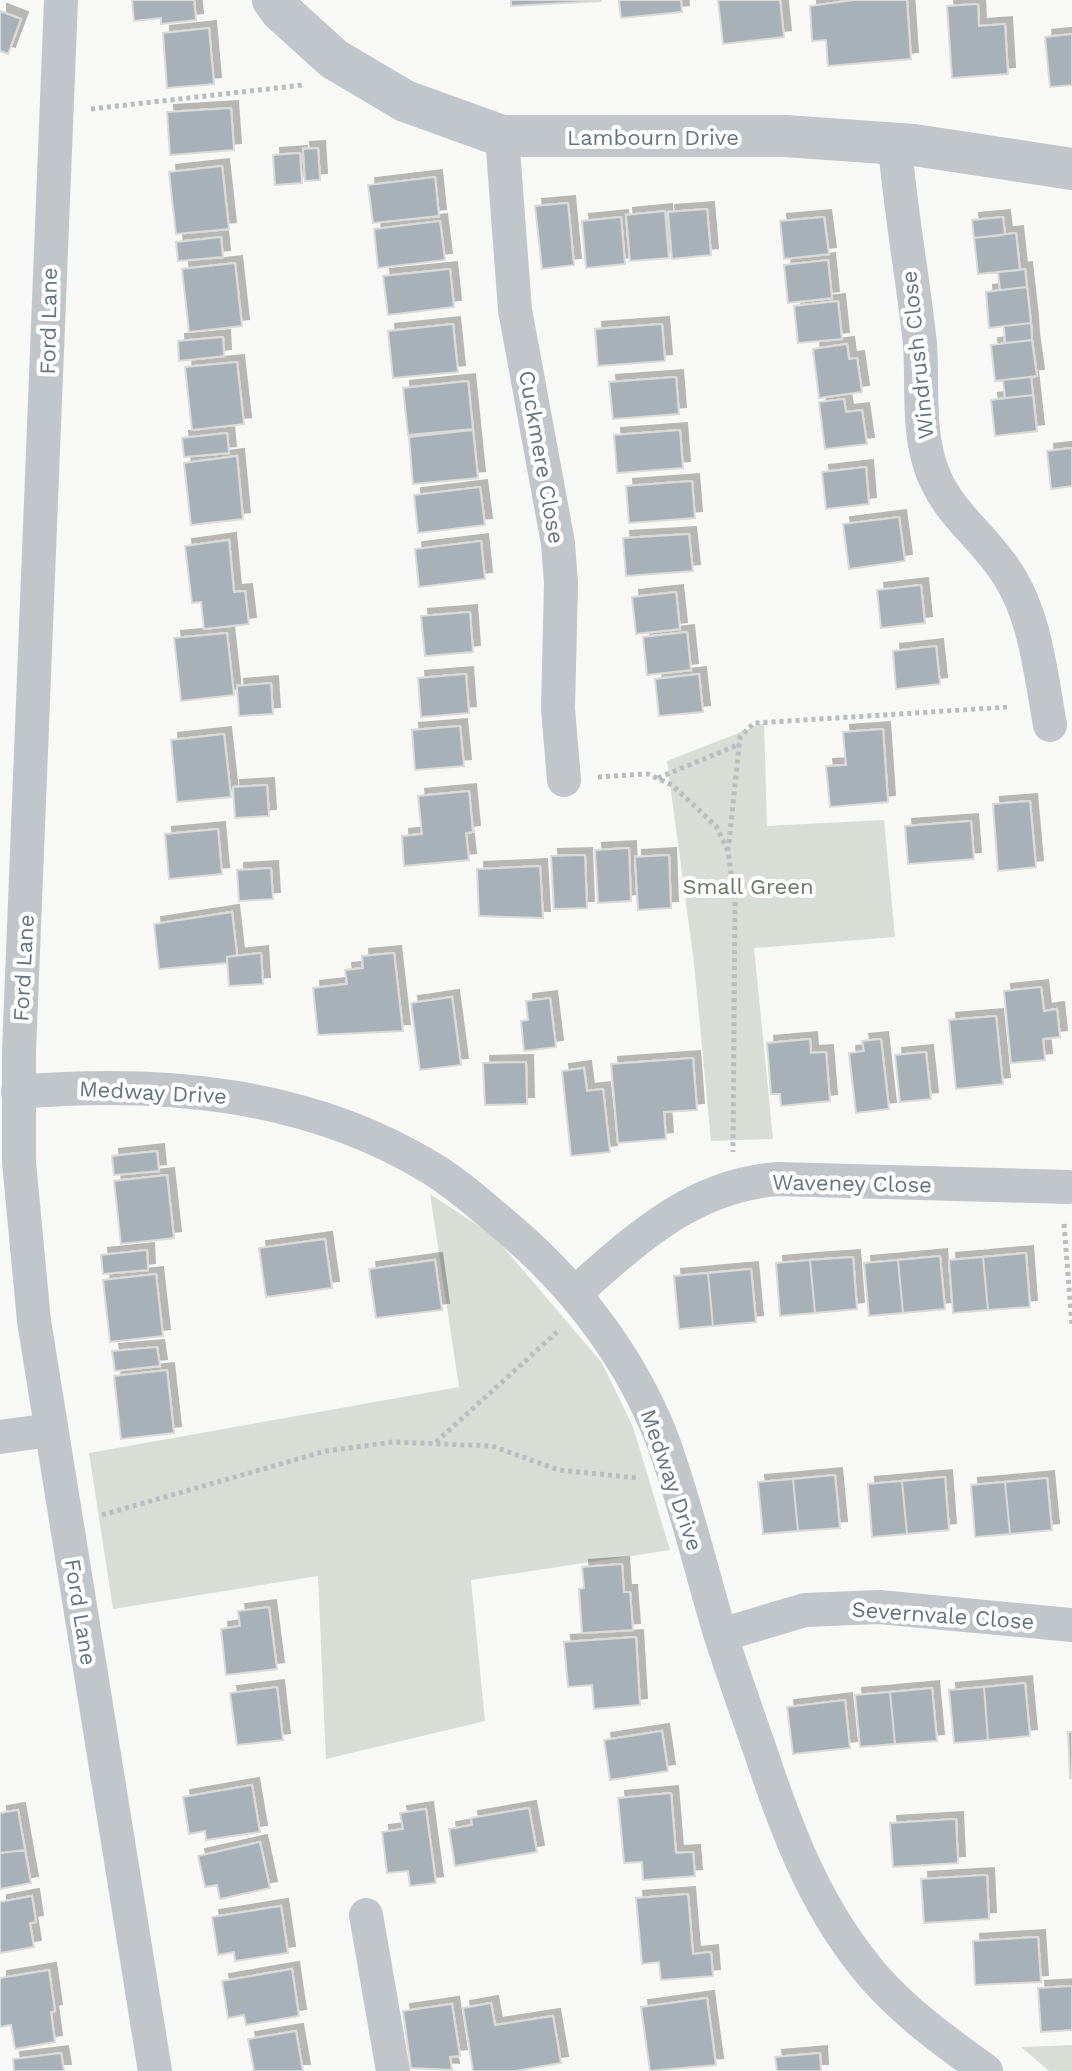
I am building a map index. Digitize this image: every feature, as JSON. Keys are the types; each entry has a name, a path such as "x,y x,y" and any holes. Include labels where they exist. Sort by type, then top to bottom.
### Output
{"street":[{"name":"Ford Lane","path":"61,0 59,112 50,245 18,1092 24,1241 51,1430 155,2071"},
{"name":"Lambourn Drive","path":"273,0 334,59 405,101 502,136 785,136 895,144 1072,169"},
{"name":"Cuckmere Close","path":"502,136 513,299 558,543 561,583 558,709 564,780"},
{"name":"Windrush Close","path":"895,144 904,236 917,321 923,438 947,505 1000,563 1019,593 1032,631 1048,714"},
{"name":"Medway Drive","path":"18,1092 77,1087 200,1091 285,1107 339,1123 389,1145 445,1177 529,1245 579,1300 648,1405 674,1474 721,1635 805,1874 837,1929 875,1977 916,2020 986,2071"},
{"name":"Waveney Close","path":"579,1300 667,1216 733,1185 778,1179 1068,1187"},
{"path":"0,1437 51,1430"},
{"name":"Severnvale Close","path":"721,1635 805,1610 879,1607 1072,1625"},
{"path":"366,1915 393,2071"}],"path":[{"path":"59,112 300,87 334,59"},
{"path":"733,1185 735,900 728,851 740,737 754,723 1048,714"},
{"path":"657,778 740,744"},
{"path":"564,780 648,774 672,785 708,816 728,851"},
{"path":"1068,1187 1064,1212 1072,1326"},
{"path":"436,1442 579,1300"},
{"path":"67,1524 326,1451 393,1442 492,1446 559,1470 639,1478 674,1474"}],"green space":[{"name":"Small Green","path":"764,723 767,826 884,820 895,937 754,948 773,1139 711,1141 694,963 667,761"},
{"path":"430,1194 494,1236 602,1363 633,1427 670,1550 471,1580 485,1721 326,1759 318,1576 113,1609 89,1453 459,1387"},
{"path":"1072,2045 1072,2071 1049,2071 1021,2047"}],"building":[{"path":"132,0 194,0 196,20 161,24 161,18 134,21"},
{"path":"511,0 601,0 601,1 511,6"},
{"path":"619,0 681,0 682,12 621,18"},
{"path":"718,0 780,0 784,37 723,44"},
{"path":"854,0 907,0 911,59 828,66 826,40 812,41 810,6"},
{"path":"978,4 979,26 1005,24 1008,74 952,78 947,6"},
{"path":"0,11 21,19 8,54 0,51"},
{"path":"209,28 214,84 167,88 163,33"},
{"path":"1072,34 1072,85 1050,87 1045,37"},
{"path":"231,108 234,150 170,155 167,112"},
{"path":"318,148 320,180 305,181 303,149"},
{"path":"300,153 302,183 275,185 273,155"},
{"path":"222,166 229,229 176,234 169,172"},
{"path":"435,177 439,216 373,223 368,185"},
{"path":"568,203 574,265 542,269 535,206"},
{"path":"707,209 711,255 672,259 668,212"},
{"path":"665,211 669,258 630,261 626,215"},
{"path":"621,217 625,264 586,268 582,221"},
{"path":"824,217 829,254 784,259 780,221"},
{"path":"1003,217 1005,235 974,238 972,220"},
{"path":"440,221 445,260 378,268 374,229"},
{"path":"1016,233 1020,270 978,274 974,238"},
{"path":"221,237 223,257 178,261 176,242"},
{"path":"828,260 832,298 788,303 784,265"},
{"path":"235,263 242,326 189,332 182,269"},
{"path":"450,269 454,307 388,315 383,276"},
{"path":"1025,269 1027,287 1000,290 998,272"},
{"path":"1027,287 1031,323 989,328 986,292"},
{"path":"838,301 842,339 798,343 794,306"},
{"path":"1031,323 1032,340 1005,343 1004,326"},
{"path":"453,324 458,372 393,378 388,331"},
{"path":"662,324 665,361 598,366 595,329"},
{"path":"223,337 224,356 179,361 178,341"},
{"path":"1032,340 1037,376 995,381 991,345"},
{"path":"847,344 849,359 857,358 862,392 819,398 813,349"},
{"path":"237,362 244,424 192,430 185,367"},
{"path":"676,377 679,414 613,419 609,382"},
{"path":"1031,377 1033,395 1005,398 1003,380"},
{"path":"468,381 473,429 408,435 403,388"},
{"path":"1033,395 1037,431 995,436 991,400"},
{"path":"844,399 846,412 862,410 867,444 825,449 819,402"},
{"path":"473,430 478,478 413,484 409,437"},
{"path":"680,430 683,468 617,473 614,435"},
{"path":"227,433 229,453 184,457 182,438"},
{"path":"1072,448 1072,486 1051,489 1047,451"},
{"path":"237,456 243,519 191,525 184,463"},
{"path":"866,467 869,504 826,509 822,472"},
{"path":"692,481 695,518 629,523 626,486"},
{"path":"480,487 485,525 418,533 414,495"},
{"path":"899,517 905,561 849,569 843,524"},
{"path":"689,534 693,571 626,576 623,538"},
{"path":"229,540 234,592 245,591 249,624 204,629 201,602 192,603 185,546"},
{"path":"481,541 485,579 419,587 415,549"},
{"path":"921,585 925,623 881,628 877,590"},
{"path":"676,592 680,629 636,634 632,597"},
{"path":"470,612 473,652 425,656 421,616"},
{"path":"687,632 691,670 647,675 643,637"},
{"path":"227,633 234,695 181,701 174,638"},
{"path":"936,646 940,684 896,689 893,651"},
{"path":"466,674 469,713 421,717 418,678"},
{"path":"699,674 703,712 659,716 655,679"},
{"path":"271,683 273,714 239,716 237,686"},
{"path":"460,726 464,766 415,770 412,730"},
{"path":"883,729 888,802 830,807 826,766 846,765 843,732"},
{"path":"224,734 231,797 177,802 171,740"},
{"path":"267,785 269,816 235,818 233,787"},
{"path":"469,791 473,832 466,833 469,860 404,866 402,836 422,834 418,796"},
{"path":"1030,801 1036,867 998,871 993,804"},
{"path":"971,821 974,859 908,864 905,826"},
{"path":"218,829 222,874 169,879 165,834"},
{"path":"629,848 631,901 598,903 595,850"},
{"path":"585,855 587,908 554,909 551,856"},
{"path":"669,855 671,908 638,910 635,857"},
{"path":"540,866 543,918 479,916 477,869"},
{"path":"271,868 273,899 239,901 237,870"},
{"path":"232,912 237,955 227,957 227,963 159,969 154,924"},
{"path":"261,953 263,984 229,986 227,957"},
{"path":"394,953 403,1031 318,1035 313,988 347,984 345,970 363,968 362,956"},
{"path":"1041,987 1044,1011 1057,1009 1060,1037 1043,1039 1045,1060 1011,1063 1004,991"},
{"path":"452,997 461,1065 420,1070 411,1003"},
{"path":"550,998 556,1047 524,1051 521,1021 528,1020 526,1001"},
{"path":"996,1016 1003,1084 956,1089 949,1020"},
{"path":"810,1039 811,1053 826,1052 830,1101 781,1106 780,1094 771,1094 767,1043"},
{"path":"881,1039 889,1109 856,1113 849,1053 864,1051 862,1041"},
{"path":"926,1052 931,1099 900,1102 895,1055"},
{"path":"693,1058 697,1110 664,1112 666,1139 618,1143 611,1064"},
{"path":"526,1062 527,1104 485,1105 483,1063"},
{"path":"584,1068 587,1091 603,1089 610,1152 571,1156 562,1071"},
{"path":"157,1151 159,1171 114,1175 112,1156"},
{"path":"167,1175 174,1238 121,1244 114,1181"},
{"path":"325,1239 332,1288 266,1297 259,1248"},
{"path":"147,1250 148,1270 103,1274 101,1255"},
{"path":"1026,1253 1030,1307 988,1310 983,1257"},
{"path":"940,1256 945,1309 903,1313 898,1260"},
{"path":"853,1257 857,1309 815,1313 810,1260"},
{"path":"983,1257 988,1310 953,1313 949,1260"},
{"path":"435,1260 442,1310 376,1318 369,1269"},
{"path":"810,1260 815,1313 780,1316 776,1263"},
{"path":"898,1260 903,1313 869,1316 864,1263"},
{"path":"751,1269 756,1322 713,1326 708,1273"},
{"path":"708,1273 713,1326 679,1329 674,1276"},
{"path":"156,1274 163,1336 110,1342 103,1280"},
{"path":"157,1347 160,1366 115,1371 112,1351"},
{"path":"167,1370 174,1433 121,1439 114,1376"},
{"path":"835,1475 840,1528 798,1531 793,1479"},
{"path":"945,1477 949,1530 907,1534 902,1481"},
{"path":"1047,1478 1052,1530 1010,1534 1005,1482"},
{"path":"793,1479 798,1531 763,1534 758,1482"},
{"path":"902,1481 907,1534 872,1537 868,1484"},
{"path":"1005,1482 1010,1534 975,1537 971,1485"},
{"path":"622,1564 624,1592 630,1592 633,1630 582,1633 579,1589 584,1588 582,1567"},
{"path":"269,1607 277,1669 226,1675 221,1629 240,1626 238,1611"},
{"path":"636,1637 640,1705 594,1709 592,1685 568,1687 564,1642"},
{"path":"1025,1683 1030,1736 988,1740 984,1687"},
{"path":"277,1687 283,1740 237,1745 230,1693"},
{"path":"984,1687 988,1740 954,1743 949,1690"},
{"path":"932,1688 937,1741 895,1744 890,1692"},
{"path":"890,1692 895,1744 860,1747 855,1695"},
{"path":"845,1700 850,1748 793,1754 787,1707"},
{"path":"662,1731 668,1771 610,1780 604,1740"},
{"path":"1068,1732 1072,1732 1072,1778 1070,1778"},
{"path":"252,1785 260,1832 206,1840 205,1831 189,1834 183,1797"},
{"path":"671,1793 676,1853 693,1852 695,1876 643,1880 642,1862 624,1863 618,1798"},
{"path":"529,1808 537,1852 455,1866 449,1829 472,1825 471,1818"},
{"path":"426,1809 436,1883 410,1886 408,1871 387,1873 382,1832 403,1829 400,1813"},
{"path":"18,1810 25,1850 0,1853 0,1813"},
{"path":"956,1819 958,1863 893,1867 890,1823"},
{"path":"260,1842 270,1888 220,1899 217,1885 205,1887 198,1856"},
{"path":"25,1850 31,1883 0,1889 0,1853"},
{"path":"987,1875 989,1919 924,1923 921,1879"},
{"path":"688,1894 693,1954 711,1952 713,1976 661,1980 659,1962 642,1964 636,1898"},
{"path":"32,1896 36,1922 30,1923 34,1947 0,1953 0,1902"},
{"path":"281,1906 288,1953 235,1961 234,1952 218,1955 212,1917"},
{"path":"1038,1937 1041,1982 975,1985 973,1941"},
{"path":"292,1969 299,2016 246,2025 244,2015 228,2018 222,1981"},
{"path":"49,1970 55,2011 51,2012 55,2042 15,2049 11,2025 0,2027 0,1978"},
{"path":"1072,1986 1072,2030 1041,2032 1038,1988"},
{"path":"707,1998 716,2065 650,2071 641,2007"},
{"path":"491,2003 495,2025 553,2016 561,2063 515,2071 473,2071 463,2008"},
{"path":"452,2004 460,2056 450,2057 452,2070 411,2068 403,2011"},
{"path":"296,2031 303,2071 254,2071 248,2039"},
{"path":"61,2053 64,2071 14,2071 13,2059"},
{"path":"820,2053 821,2071 777,2071 775,2057"}]}
